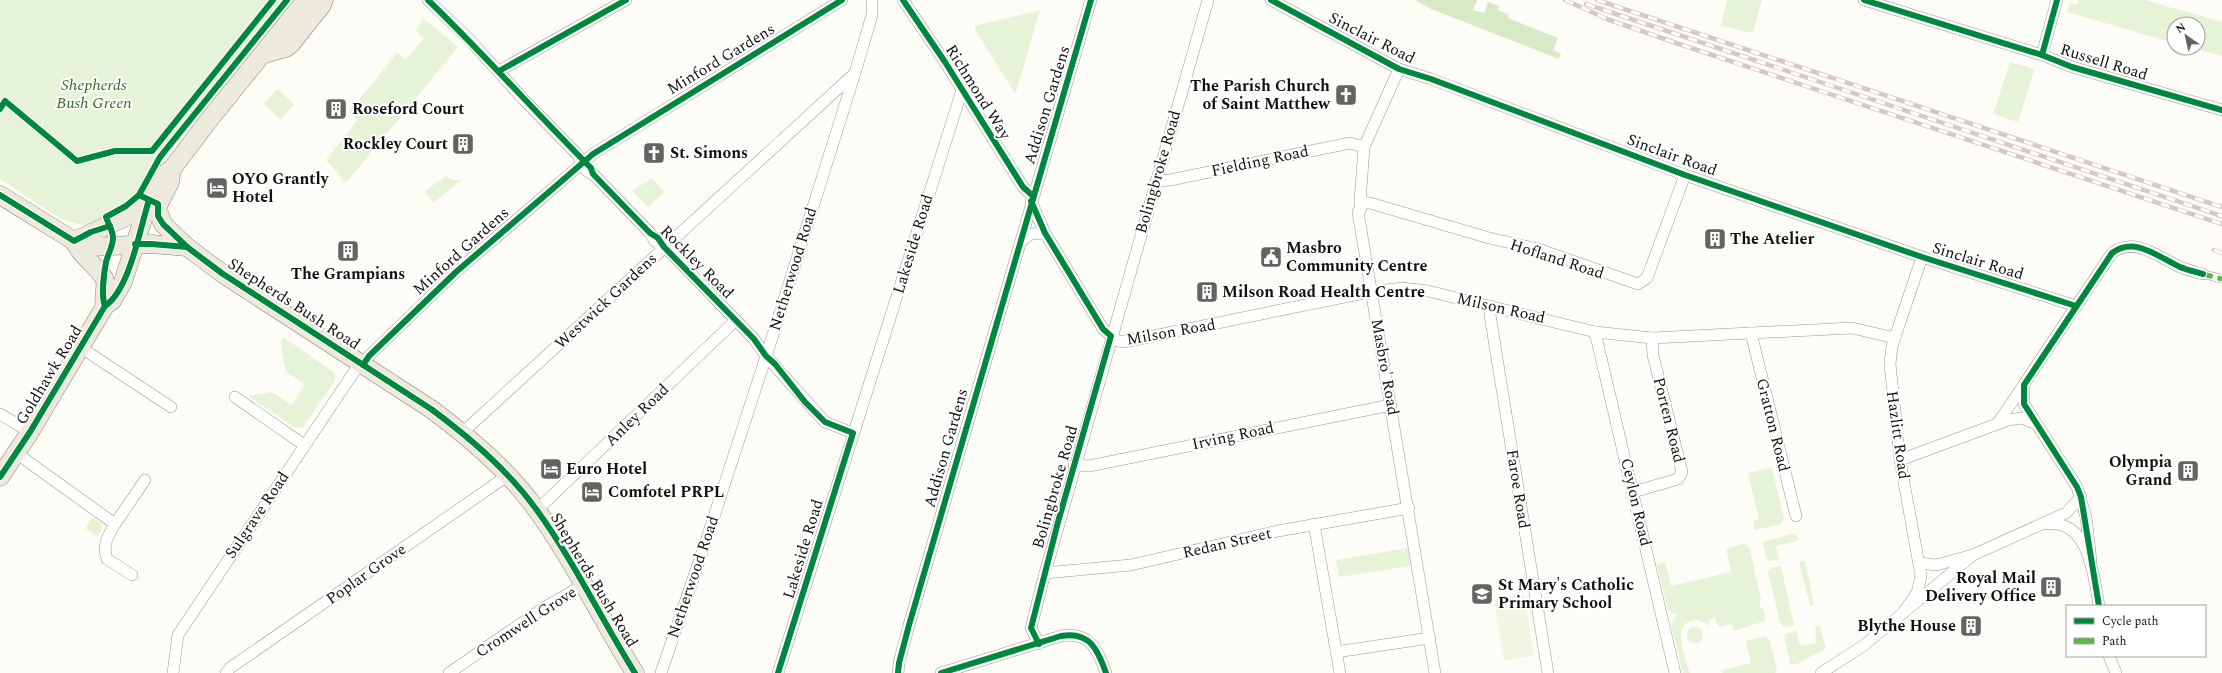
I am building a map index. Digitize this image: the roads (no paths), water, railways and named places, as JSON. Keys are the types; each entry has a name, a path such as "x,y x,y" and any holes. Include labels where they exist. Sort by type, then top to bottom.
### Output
{"main road":[{"path":"0,195 74,241 92,247 135,244 149,200 161,176 172,169 209,120 264,54 306,0"},
{"path":"264,54 286,48 291,44 324,0"},
{"path":"172,169 170,182 158,204 158,212 167,229 187,248"},
{"path":"74,241 130,215 149,200"},
{"path":"74,241 80,253 104,278 105,286 103,299 105,306"},
{"name":"Shepherds Bush Road","path":"135,244 151,244 187,248 431,409 462,433 507,476 537,510 584,585 635,673"},
{"name":"Goldhawk Road","path":"0,477 30,432 105,306 112,301 123,282 135,244"}],"street":[{"name":"Rockley Road","path":"428,0 499,71 583,162 585,170 588,173 593,174 650,233 654,241 664,248 754,339 766,356 825,422 854,433"},
{"path":"499,71 626,0"},
{"name":"Minford Gardens","path":"361,364 456,272 583,162 656,114 842,0"},
{"name":"Netherwood Road","path":"661,673 708,536 855,73 872,15 872,0"},
{"name":"Richmond Way","path":"903,0 1032,199 1045,233 1103,329 1111,336"},
{"name":"Addison Gardens","path":"898,673 898,663 1032,199 1072,71 1091,0"},
{"name":"Bolingbroke Road","path":"1039,644 1030,628 1074,465 1208,0"},
{"name":"Sinclair Road","path":"1271,0 1399,69 1431,79 1685,175 1922,257 2076,306"},
{"name":"Russell Road","path":"1864,0 2042,56 2072,67 2222,110"},
{"path":"2042,56 2057,0"},
{"name":"Masbro' Road","path":"1399,69 1364,147 1360,202 1361,209 1358,212 1409,508 1435,673"},
{"name":"Westwick Gardens","path":"462,433 855,73"},
{"name":"Lakeside Road","path":"778,673 962,90"},
{"name":"Fielding Road","path":"1156,181 1170,180 1350,143 1364,147"},
{"name":"Hofland Road","path":"1360,202 1370,203 1489,238 1538,249 1638,284 1647,278 1685,175"},
{"path":"1021,241 1031,234 1045,233"},
{"path":"1998,423 2112,253 2120,247 2133,245 2154,253 2181,267 2222,279"},
{"name":"Hazlitt Road","path":"1903,613 1920,585 1920,563 1900,460 1890,364 1895,338 1922,257"},
{"name":"Milson Road","path":"1111,336 1118,341 1130,341 1372,292 1409,288 1491,306 1595,332 1652,338 1852,328 1895,338"},
{"name":"Faroe Road","path":"1491,306 1490,315 1548,673"},
{"name":"Anley Road","path":"537,510 736,320"},
{"name":"Ceylon Road","path":"1595,332 1596,342 1675,673"},
{"name":"Gratton Road","path":"1750,333 1796,516"},
{"name":"Porten Road","path":"1633,492 1678,479 1682,472 1653,355 1652,338"},
{"path":"80,347 171,407"},
{"name":"Sulgrave Road","path":"173,673 178,635 304,445 361,364"},
{"path":"2024,385 2024,404 2077,486 2081,497 2099,605"},
{"path":"235,397 304,445"},
{"name":"Irving Road","path":"1074,465 1089,466 1391,405"},
{"path":"0,414 30,432"},
{"path":"1900,460 1998,423 2022,418 2036,424"},
{"path":"16,454 115,524"},
{"name":"Poplar Grove","path":"226,673 230,668 507,476"},
{"path":"132,576 108,559 106,555 106,540 145,480"},
{"path":"1920,563 1936,565 1973,555 2066,514 2081,497"},
{"name":"Redan Street","path":"1045,573 1131,565 1314,524 1409,508"},
{"path":"1314,524 1340,673"},
{"path":"2043,525 2064,524 2070,528 2083,544 2091,562"},
{"path":"1821,673 1851,655 1973,555"},
{"name":"Cromwell Grove","path":"449,673 545,607 584,585"},
{"path":"941,673 1068,635 1084,638 1095,648 1106,673"},
{"path":"1336,652 1430,638"},
{"path":"2109,657 2116,673"}],"railway":[{"path":"1565,0 1607,19 1676,43 2222,224"},
{"path":"1597,0 2222,207"},
{"path":"1586,4 2222,216"},
{"path":"2214,250 2222,253"}],"place":[{"name":"The Parish Church of Saint Matthew","path":"1346,95"},
{"name":"Roseford Court","path":"336,109"},
{"name":"Rockley Court","path":"463,144"},
{"name":"St. Simons","path":"654,153"},
{"name":"OYO Grantly Hotel","path":"217,188"},
{"name":"The Atelier","path":"1715,239"},
{"name":"The Grampians","path":"348,251"},
{"name":"Masbro Community Centre","path":"1271,257"},
{"name":"Milson Road Health Centre","path":"1207,292"},
{"name":"Euro Hotel","path":"551,469"},
{"name":"Olympia Grand","path":"2188,471"},
{"name":"Comfotel PRPL","path":"592,492"},
{"name":"Royal Mail Delivery Office","path":"2051,587"},
{"name":"St Mary's Catholic Primary School","path":"1482,594"},
{"name":"Blythe House","path":"1971,626"}],"park label":[{"name":"Shepherds Bush Green","path":"94,94"}]}
